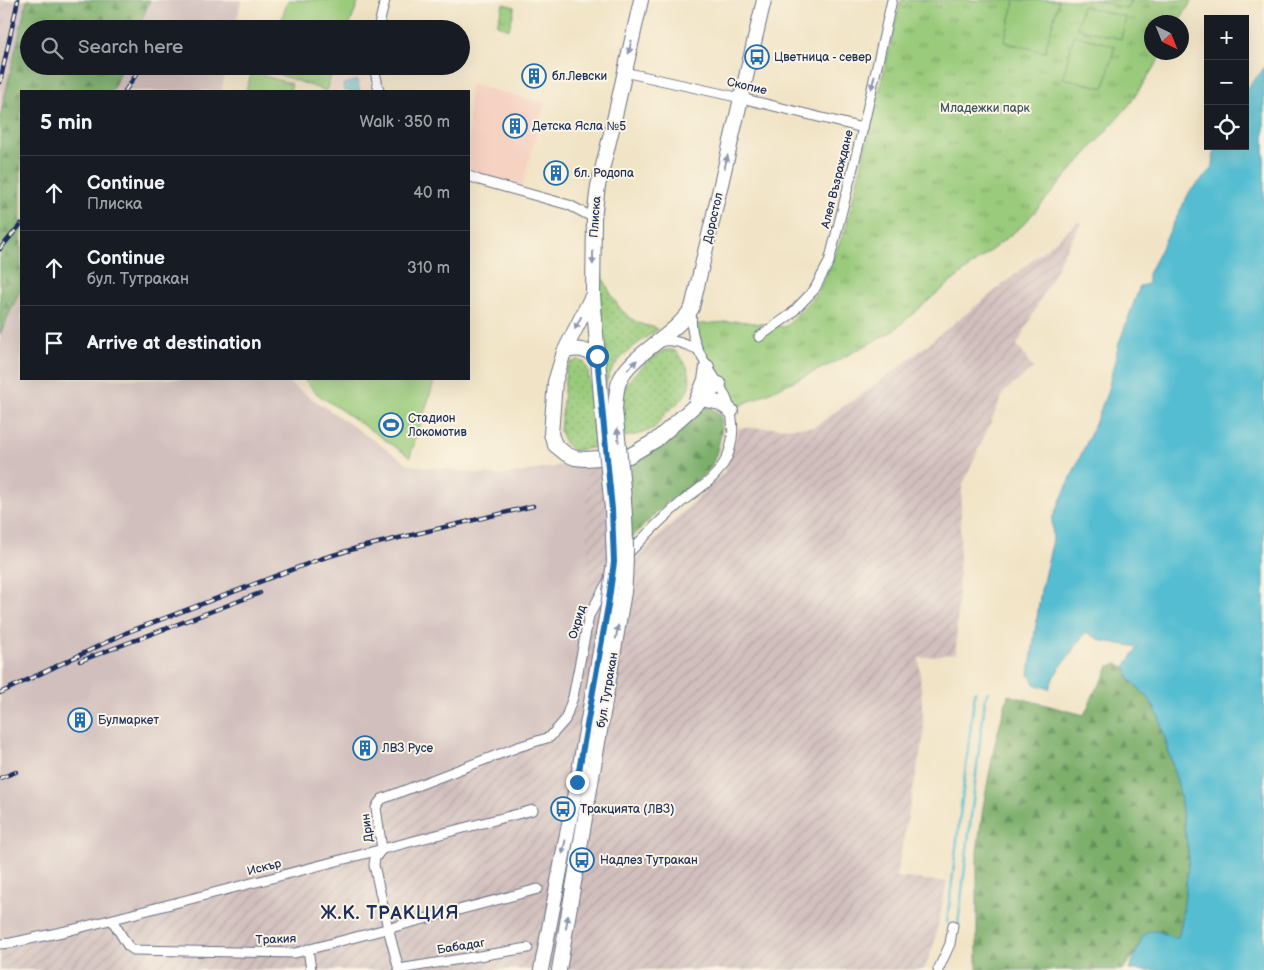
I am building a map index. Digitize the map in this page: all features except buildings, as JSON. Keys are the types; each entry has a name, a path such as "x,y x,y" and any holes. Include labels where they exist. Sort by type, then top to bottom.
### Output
{"main road":[{"name":"Плиска","path":"608,409 597,356 593,294 594,218 598,186 641,0"},
{"name":"Доростол","path":"608,409 625,371 677,327 692,308 764,0"},
{"path":"593,294 564,352 555,382 551,434 555,445 575,458 600,459 629,456 656,440 719,384"},
{"path":"564,352 579,349 597,356"},
{"path":"697,402 703,387 707,367"},
{"path":"697,402 720,403 731,411"},
{"name":"бул. Тутракан","path":"541,970 577,782 614,562 608,409"},
{"name":"бул. Тутракан","path":"559,970 626,573 624,511 608,409"}],"street":[{"path":"380,20 385,0"},
{"name":"Алея Възраждане","path":"759,337 790,315 814,290 829,262 863,128 892,0"},
{"name":"Скопие","path":"624,72 863,128"},
{"path":"376,75 379,90"},
{"path":"470,176 569,205 594,218"},
{"name":"Охрид","path":"382,799 518,747 550,737 565,720 573,697 589,616 606,583 620,564 654,526 712,478 721,468 729,454 734,424 731,411 719,384 697,350 691,329 692,308"},
{"path":"658,342 665,340 679,342 697,350"},
{"name":"Дрин","path":"382,799 376,808 382,849 374,865 399,969"},
{"name":"Искър","path":"0,944 112,920 533,810"},
{"name":"Тракия","path":"112,920 128,946 134,950 294,953 538,889"},
{"path":"938,970 950,944 953,925"},
{"name":"Бабадаг","path":"399,969 528,948"},
{"path":"308,949 311,970"}],"shaded area":[{"path":"0,0 241,0 237,20 20,20 20,75 225,75 221,90 20,90 20,380 288,380 290,384 410,465 500,476 571,464 622,461 625,569 725,471 739,428 814,427 889,375 1079,221 1081,224 1017,345 1033,368 1004,392 962,487 956,653 919,658 924,734 896,877 947,882 934,944 924,970 0,970"},
{"path":"10,0 241,0 237,20 20,20 20,75 225,75 221,90 20,90 20,380 288,380 290,384 410,465 500,476 586,465 589,616 565,720 550,737 378,804 382,849 0,944 0,46"},
{"path":"336,75 368,75 372,90 330,90"},
{"path":"470,84 545,103 522,186 470,169"}],"green space":[{"path":"27,0 150,0 142,20 22,20"},
{"path":"288,0 359,0 351,20 281,20"},
{"name":"Младежки парк","path":"901,0 1192,0 1183,15 1144,15 1144,60 1158,60 1130,104 1023,225 936,294 893,331 829,365 735,408 691,325 738,321 785,327 818,292 846,228"},
{"path":"1015,0 1059,0 1045,52 1004,42"},
{"path":"1094,0 1131,0 1128,9"},
{"path":"503,4 515,7 509,29 497,25"},
{"path":"1082,6 1126,17 1121,39 1077,28"},
{"path":"20,30 20,75 118,75 112,90 20,90 20,290 0,334 0,117"},
{"path":"1074,35 1115,46 1104,88 1063,78"},
{"path":"251,75 262,75 292,84 290,90 246,90"},
{"path":"280,75 332,75 326,90"},
{"path":"601,272 609,291 627,316 644,325 655,327 657,330 625,354 613,368 605,386 598,279"},
{"path":"665,350 674,350 684,362 689,374 688,388 680,401 667,412 654,428 643,433 625,437 622,408 626,385 641,367"},
{"path":"578,360 584,362 588,370 596,447 572,450 565,443 560,431 566,370 570,363"},
{"name":"Стадион Локомотив","path":"305,380 435,380 410,457 316,393"},
{"path":"698,407 713,409 720,415 721,432 712,465 707,472 668,502 627,543 624,461 648,452 666,441"},
{"path":"1117,664 1125,667 1130,680 1148,697 1159,717 1179,789 1189,858 1182,921 1178,938 1156,931 1142,938 1135,954 1122,970 977,970 977,852 995,743 1008,695 1084,715 1109,666"}],"water":[{"path":"1264,67 1264,970 1129,970 1142,938 1147,932 1154,931 1178,938 1182,921 1189,858 1179,789 1159,717 1148,697 1130,680 1125,667 1138,647 1102,641 1086,632 1054,676 1049,689 1034,684 1029,674 1041,590 1053,540 1052,519 1107,393 1119,343 1140,286 1148,284 1148,274 1190,191 1213,168 1215,150 1249,150 1249,86"},
{"path":"357,80 360,90 344,90 343,84"}],"waterway":[{"path":"947,923 975,691"},
{"path":"958,925 985,700 988,692"}],"railway":[{"path":"0,82 18,0"},
{"path":"126,90 136,75"},
{"path":"0,249 20,225"},
{"path":"0,693 128,632 320,559 357,548 533,506"},
{"path":"80,661 260,593"},
{"path":"0,778 16,772"}],"place":[{"name":"Цветница - север","path":"757,57"},
{"name":"бл.Левски","path":"534,76"},
{"name":"Детска Ясла №5","path":"515,126"},
{"name":"бл. Родопа","path":"556,173"},
{"name":"Стадион Локомотив","path":"391,425"},
{"name":"Булмаркет","path":"80,720"},
{"name":"ЛВЗ Русе","path":"365,748"},
{"name":"Тракцията (ЛВЗ)","path":"563,809"},
{"name":"Надлез Тутракан","path":"582,860"}],"district":[{"name":"Ж.К. ТРАКЦИЯ","path":"390,913"}],"route":[{"path":"577,782 612,583 614,562 612,509 597,356"}]}
